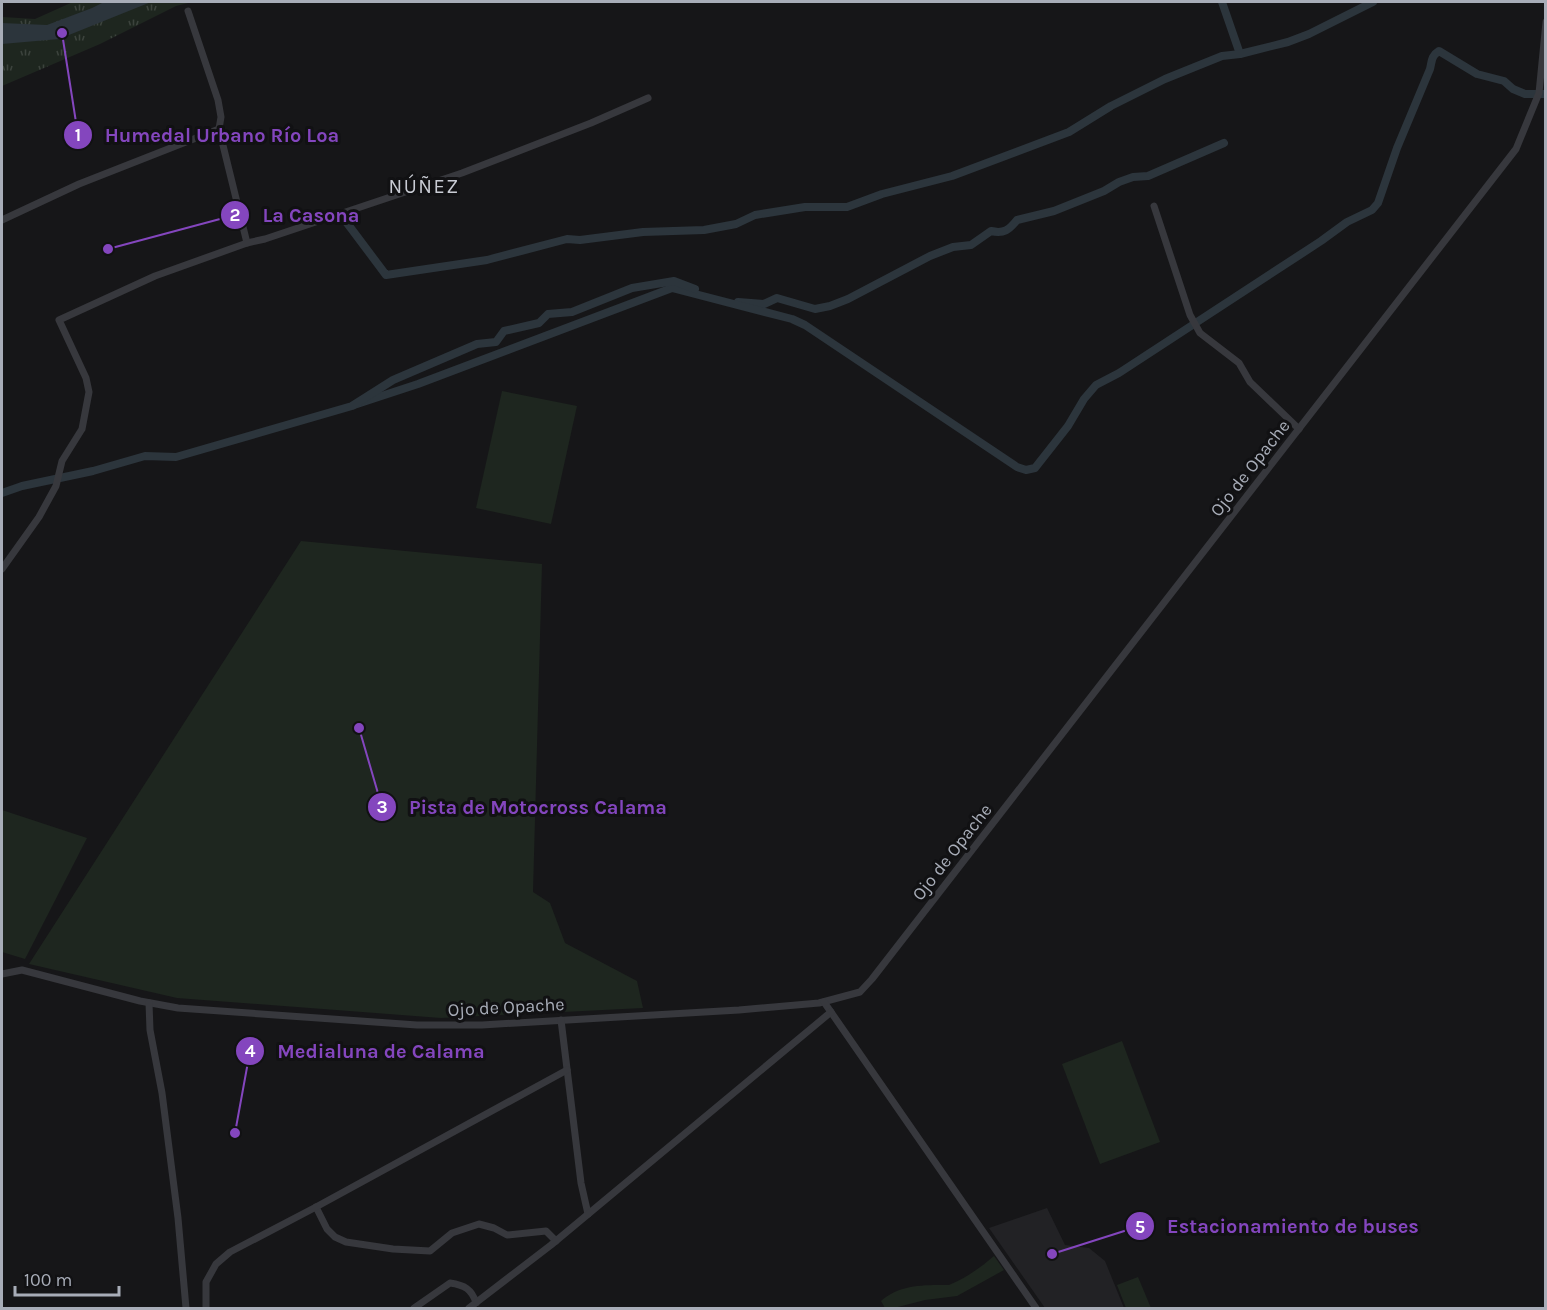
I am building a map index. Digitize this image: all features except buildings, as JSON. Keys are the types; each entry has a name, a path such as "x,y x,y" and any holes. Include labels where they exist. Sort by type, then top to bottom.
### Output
{"street":[{"path":"188,11 218,100 221,117 219,129 247,243"},
{"name":"Ojo de Opache","path":"2,974 22,970 178,1008 417,1025 482,1025 739,1010 824,1002 860,992 1516,149 1539,93 1545,22"},
{"path":"2,569 39,517 56,486 62,461 82,429 89,392 86,378 59,320 155,276 247,243 462,173 591,123 648,98"},
{"path":"1536,104 1545,105"},
{"path":"2,220 79,184 219,129"},
{"path":"1154,206 1194,324 1207,339 1239,363 1250,382 1299,429"},
{"path":"149,1002 150,1030 162,1094 180,1238 186,1308"},
{"path":"824,1002 1036,1308"},
{"path":"469,1308 588,1214 831,1012"},
{"path":"561,1020 581,1184 588,1214"},
{"path":"206,1308 206,1282 216,1264 230,1252 567,1070"},
{"path":"316,1207 335,1238 346,1242 393,1249 430,1251 452,1233 479,1224 507,1235 546,1231 556,1240"},
{"path":"414,1308 450,1283 470,1290 476,1303"}],"shaded area":[{"path":"104,2 151,2 59,39 2,44 2,23 47,25"},
{"path":"1047,1208 1065,1245 1089,1248 1105,1261 1124,1308 1045,1308 989,1228"}],"green space":[{"path":"73,2 192,2 176,6 100,44 2,86 2,17 35,19"},
{"path":"502,391 577,406 551,524 476,508"},
{"path":"301,541 542,564 533,892 550,903 565,943 637,981 643,1008 441,1018 177,998 29,964"},
{"path":"2,810 87,838 25,959 2,952"},
{"path":"1122,1041 1160,1142 1100,1164 1062,1064"},
{"path":"994,1256 1004,1270 957,1296 925,1300 894,1308 885,1308 881,1301 888,1295 905,1288 949,1285 973,1272"},
{"path":"1138,1277 1151,1308 1126,1308 1117,1285"}],"waterway":[{"path":"1222,2 1240,54"},
{"path":"344,219 386,275 487,260 567,239 580,240 643,232 704,230 736,224 755,215 805,207 847,207 882,194 952,176 1069,132 1111,106 1165,79 1222,56 1288,42 1373,2"},
{"path":"354,405 418,384 672,288 792,319 805,325 1017,467 1026,470 1035,468 1096,385 1119,373 1347,222 1372,210 1378,203 1397,148 1436,53 1439,51 1477,74 1504,81 1513,89 1525,94 1546,94"},
{"path":"738,302 764,304 777,298 815,309 830,306 930,256 953,247 971,245 991,231 1006,230 1017,220 1054,211 1104,191 1119,182 1133,177 1148,176 1224,143"},
{"path":"2,493 145,456 176,457 352,406 393,380 477,344 496,342 504,331 539,323 548,314 572,312 632,288 674,281 695,289"}],"place":[{"name":"Humedal Urbano Río Loa","path":"62,33"},
{"name":"La Casona","path":"108,249"},
{"name":"Pista de Motocross Calama","path":"359,728"},
{"name":"Medialuna de Calama","path":"235,1133"},
{"name":"Estacionamiento de buses","path":"1052,1254"}],"district":[{"name":"NÚÑEZ","path":"424,186"}]}
